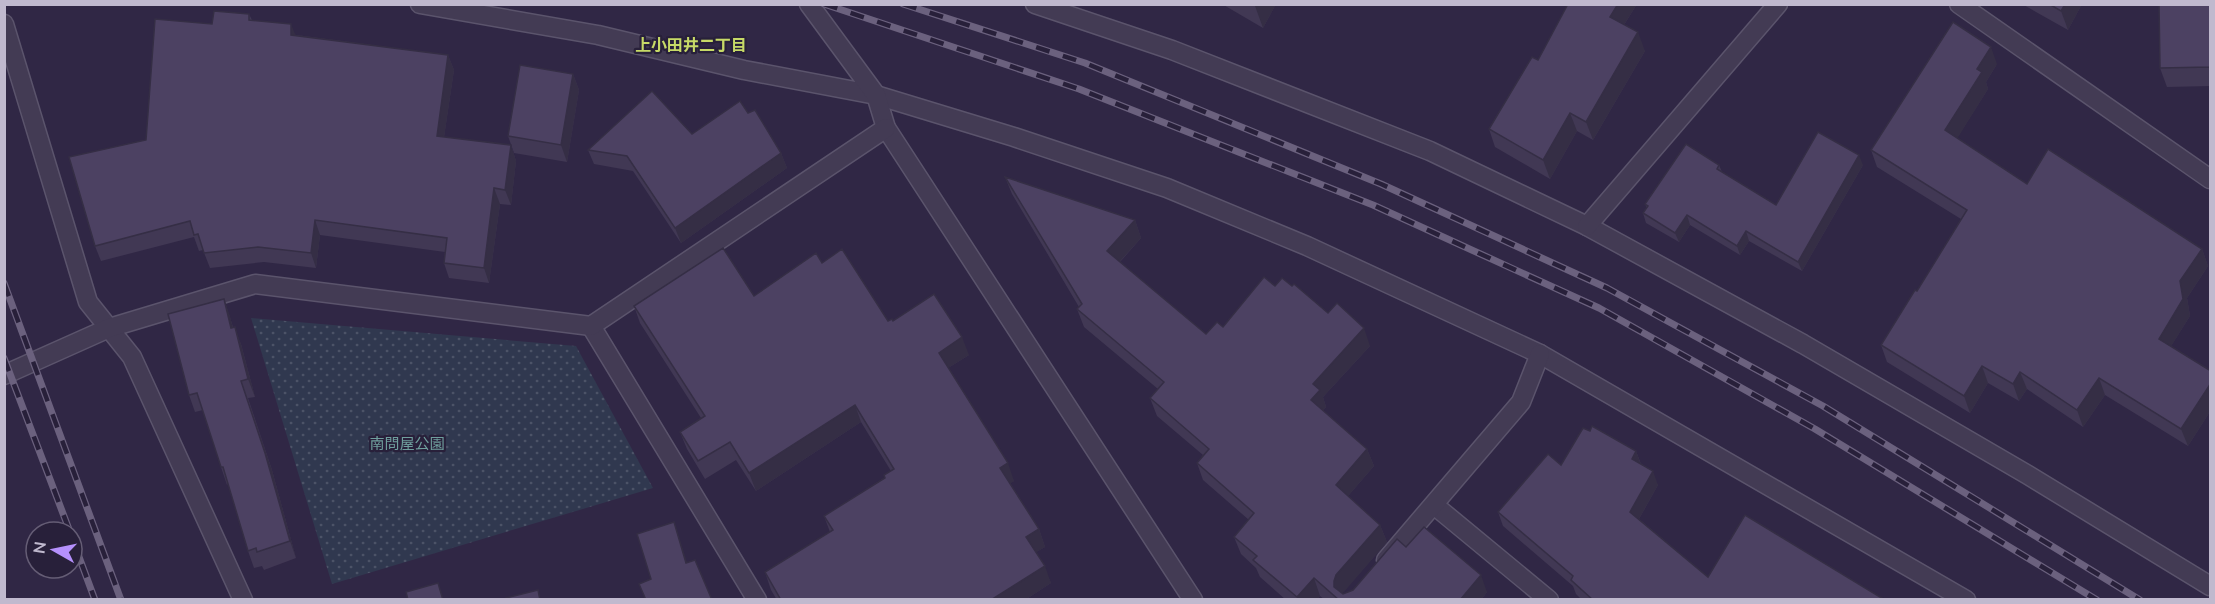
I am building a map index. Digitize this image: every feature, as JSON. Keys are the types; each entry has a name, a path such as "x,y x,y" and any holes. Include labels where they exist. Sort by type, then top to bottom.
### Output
{"street":[{"path":"420,4 598,35 744,70 876,95 1014,137 1167,188 1307,246 1540,354 1966,600"},
{"path":"809,4 876,95 886,128 1193,600"},
{"path":"1035,4 1172,50 1430,151 1587,226 1803,344 2028,475 2211,586"},
{"path":"1587,226 1778,4"},
{"path":"1959,4 2211,179"},
{"path":"4,24 88,302 132,357 243,600"},
{"path":"4,375 109,328 255,284 591,326 886,128"},
{"path":"591,326 756,600"},
{"path":"1374,574 1521,402 1540,354"},
{"path":"1434,505 1549,600"}],"green space":[{"name":"南問屋公園","path":"251,318 576,346 653,488 332,584"}],"building":[{"path":"1568,4 1618,4 1610,17 1638,32 1586,122 1570,113 1543,160 1489,129 1532,57 1538,60"},
{"path":"2049,4 2065,4 2061,11"},
{"path":"2159,4 2211,4 2211,67 2160,68"},
{"path":"214,11 249,14 249,20 291,24 291,35 448,55 437,136 511,145 505,190 494,188 484,268 444,263 447,238 315,220 311,253 258,247 204,253 198,234 194,235 190,221 95,246 69,157 146,140 155,19 212,24"},
{"path":"1953,22 1991,47 1977,69 1982,72 1945,130 2027,184 2048,149 2202,249 2180,281 2183,299 2159,339 2211,371 2211,383 2181,429 2099,378 2077,410 2020,372 2013,384 1982,366 1964,396 1881,345 1967,210 1871,150"},
{"path":"520,65 573,74 561,145 508,136"},
{"path":"652,91 692,134 740,101 748,113 755,110 781,153 675,228 627,156 588,150"},
{"path":"1818,132 1859,155 1798,262 1746,231 1737,246 1687,215 1675,233 1643,213 1648,206 1645,204 1686,144 1719,165 1717,169 1776,205"},
{"path":"1005,177 1135,220 1107,251 1206,334 1217,322 1223,327 1264,277 1275,286 1282,278 1292,286 1294,284 1328,313 1337,303 1364,328 1313,384 1320,390 1311,400 1367,449 1336,485 1380,525 1336,575 1334,587 1343,594 1353,590 1397,539 1406,547 1424,527 1481,575 1460,600 1339,600 1314,578 1297,597 1253,560 1257,556 1234,537 1254,513 1197,463 1209,449 1150,398 1164,382 1077,309 1082,304"},
{"path":"723,248 754,296 816,253 822,263 842,249 888,321 892,319 893,321 934,294 962,337 939,353 1008,463 1000,468 1039,529 1026,537 1045,566 991,600 781,600 765,572 833,530 824,516 885,478 884,475 894,469 855,405 749,473 730,442 698,461 680,432 705,416 634,306"},
{"path":"224,299 231,328 235,327 248,379 241,381 265,453 290,541 257,552 256,548 248,551 223,467 221,467 197,393 189,395 168,314"},
{"path":"1592,426 1636,451 1632,459 1653,471 1630,512 1708,577 1745,515 1885,600 1593,600 1571,580 1573,576 1498,512 1548,454 1561,465 1583,428 1590,431"},
{"path":"674,522 686,563 695,560 712,600 646,600 639,584 651,579 637,534"},
{"path":"438,583 443,600 408,600 406,592"},
{"path":"538,590 540,600 507,600 506,598"}],"railway":[{"path":"824,4 1079,89 1373,205 1599,308 1815,429 2097,600"},
{"path":"903,4 1085,63 1381,184 1607,288 1823,406 2140,600"},
{"path":"4,283 121,600"},
{"path":"4,358 65,520"},
{"path":"84,570 95,600"}],"district":[{"name":"上小田井二丁目","path":"691,45"}]}
